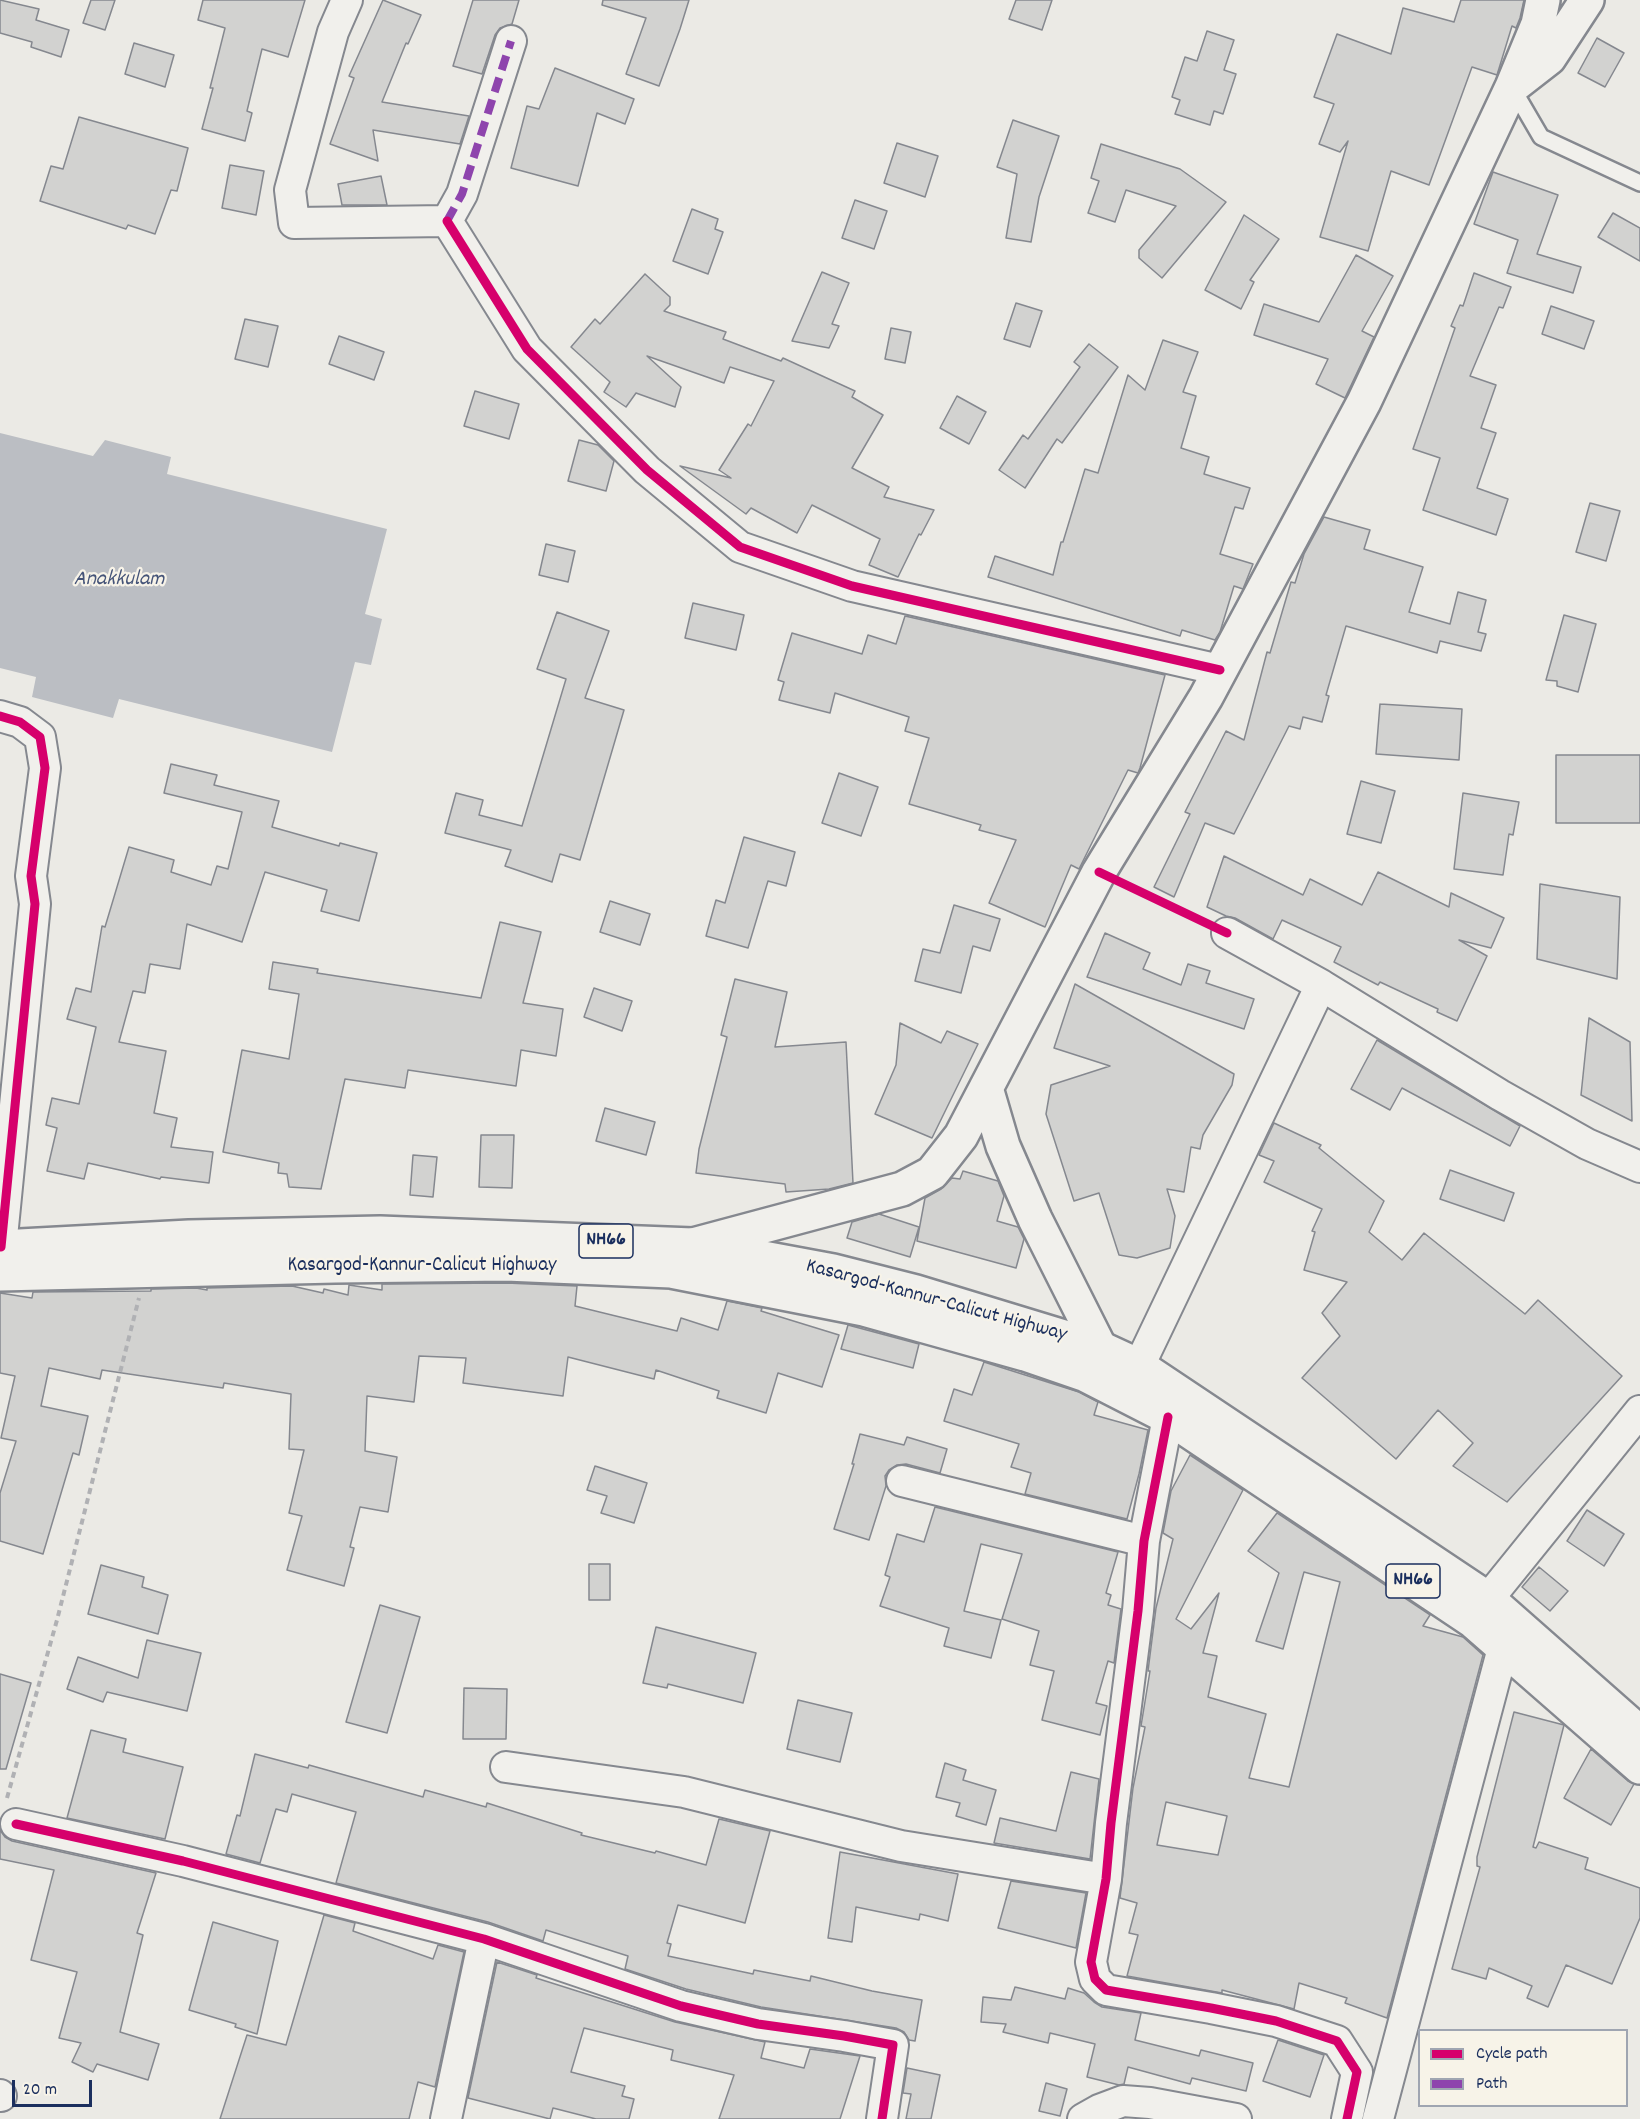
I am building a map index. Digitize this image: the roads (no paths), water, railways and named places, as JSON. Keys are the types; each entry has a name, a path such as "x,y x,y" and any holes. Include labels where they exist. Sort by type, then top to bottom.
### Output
{"main road":[{"path":"693,1245 902,1189 932,1173 961,1136 1099,872 1220,670 1364,402 1512,87 1538,24 1543,0"},
{"path":"1512,87 1549,58 1587,0"},
{"path":"986,1088 1003,1146 1035,1219 1100,1348"},
{"name":"Kasargod-Kannur-Calicut Highway","path":"0,1246 189,1237 380,1233 693,1245 833,1271 906,1289 1100,1348 1139,1366 1488,1599 1640,1733"},
{"name":"Kasargod-Kannur-Calicut Highway","path":"0,1274 494,1264 671,1271 864,1309 1025,1354 1086,1375 1168,1418 1473,1621 1640,1767"},
{"path":"1127,1396 1139,1366"}],"street":[{"path":"347,0 333,32 290,190 294,223 447,221"},
{"path":"447,221 462,194 511,41"},
{"path":"447,221 527,349 647,470 740,547 852,586 1220,670"},
{"path":"0,716 20,722 40,737 45,768 31,876 35,904 0,1246"},
{"path":"1227,933 1321,984 1500,1095 1587,1144 1640,1167"},
{"path":"1139,1366 1321,984"},
{"path":"1488,1599 1640,1411"},
{"path":"1168,1418 1153,1505 1144,1541 1138,1611 1106,1879 1091,1962 1095,1979 1106,1990 1276,2021 1337,2041 1357,2072 1347,2119"},
{"path":"902,1481 1144,1541"},
{"path":"1378,2119 1503,1648"},
{"path":"506,1767 684,1792 901,1846 1106,1879"},
{"path":"15,1824 183,1862 484,1939 681,2006 758,2024 893,2045 882,2119"},
{"path":"446,2119 484,1939"},
{"path":"1083,2119 1099,2110 1124,2101 1150,2103 1236,2119"}],"lane":[{"path":"1512,87 1541,137 1640,183"}],"water":[{"name":"Anakkulam","path":"0,433 93,456 105,440 171,457 167,474 387,529 365,614 382,619 371,665 355,662 332,752 119,699 113,718 32,697 36,677 0,668"}]}
